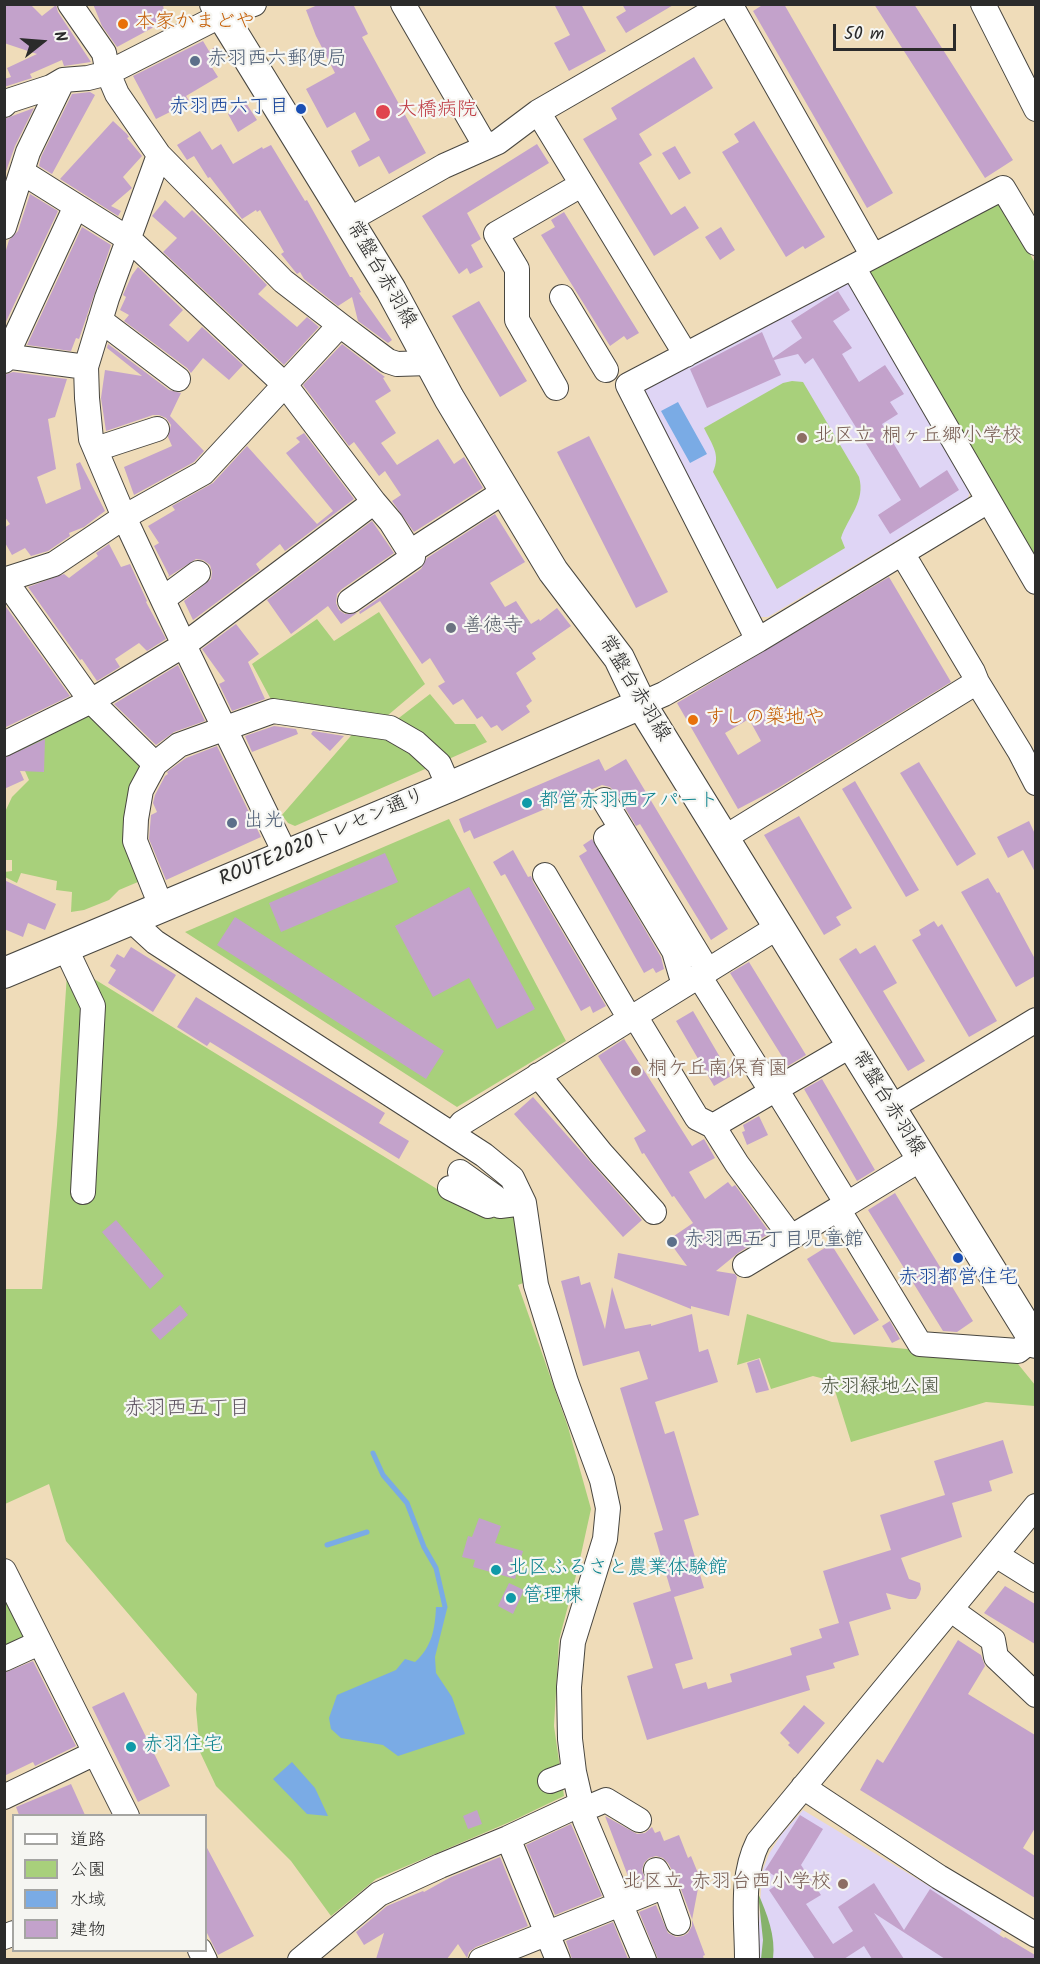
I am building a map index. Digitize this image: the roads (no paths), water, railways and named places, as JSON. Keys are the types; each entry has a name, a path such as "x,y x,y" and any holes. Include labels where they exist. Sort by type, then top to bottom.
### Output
{"main road":[{"name":"常盤台赤羽線","path":"218,10 349,220 395,298 429,363 559,580 619,658 641,704 1034,1341"},
{"name":"ROUTE2020トレセン通り","path":"4,973 641,704"}],"street":[{"path":"70,4 104,52 108,73 117,94 159,155 283,281 388,361 397,364 429,363"},
{"path":"6,100 51,87 63,80 88,78 108,73 218,10 254,4"},
{"path":"403,4 486,147"},
{"path":"349,220 444,166 498,142 538,112 725,4"},
{"path":"730,4 988,501 1035,582"},
{"path":"983,4 1035,109"},
{"path":"4,227 28,152 63,80"},
{"path":"538,112 686,355"},
{"path":"159,155 100,320 86,367 91,439 124,517 223,728 286,855"},
{"path":"22,172 130,240 286,386 391,522 413,557 350,601"},
{"path":"556,388 517,320 517,269 496,234 581,184"},
{"path":"758,640 628,386 1003,188 1035,243"},
{"path":"76,206 5,358 86,367"},
{"path":"562,297 606,370"},
{"path":"100,320 178,379"},
{"path":"155,764 91,701 5,580 54,564 124,517 203,473 340,326"},
{"path":"96,449 157,429"},
{"path":"410,552 505,491"},
{"path":"641,704 664,694 758,640 988,501"},
{"path":"4,744 91,701 184,645 374,502"},
{"path":"902,553 977,682 1028,747 1035,783"},
{"path":"163,599 198,573"},
{"path":"724,838 977,682"},
{"path":"161,906 135,841 136,819 141,790 155,764 179,745 273,711 390,729 416,743 439,764 449,787"},
{"path":"604,801 621,829 698,977 772,1092 779,1095 920,1344 1018,1351 1034,1341"},
{"path":"545,875 697,1119 713,1126 791,1237"},
{"path":"130,920 155,942 453,1134 512,1178 526,1215 536,1285 602,1480 608,1508 605,1539 573,1642 569,1698 570,1739 581,1807 644,1959"},
{"path":"453,1134 462,1123 778,927"},
{"path":"64,947 93,1006 83,1192"},
{"path":"890,1108 1035,1020"},
{"path":"713,1126 850,1046"},
{"path":"538,1075 601,1153 654,1212"},
{"path":"745,1265 921,1159"},
{"path":"455,1180 495,1197 500,1206 526,1215"},
{"path":"747,1959 747,1872 758,1842 1035,1506"},
{"path":"996,1555 1035,1580"},
{"path":"4,1572 126,1814"},
{"path":"961,1617 993,1640 996,1658 1035,1695"},
{"path":"4,1659 39,1643"},
{"path":"4,1797 95,1753"},
{"path":"550,1781 574,1772"},
{"path":"803,1787 939,1877 1035,1935"},
{"path":"300,1959 379,1894 581,1807 606,1800 639,1820"},
{"path":"508,1838 558,1959"},
{"path":"481,1959 621,1902 660,1878 678,1923"}],"water":[{"path":"678,402 707,454 690,463 661,411"},
{"path":"436,1607 447,1609 435,1657 436,1673 452,1697 465,1734 398,1756 383,1745 341,1738 331,1729 329,1718 337,1695 396,1670 405,1659 415,1662 432,1637"},
{"path":"292,1762 315,1788 328,1816 307,1814 273,1779"}],"waterway":[{"path":"373,1453 383,1475 407,1503 424,1547 436,1568 445,1607"},
{"path":"327,1545 367,1532"}],"place":[{"name":"本家かまどや","path":"123,24"},
{"name":"赤羽西六郵便局","path":"195,61"},
{"name":"赤羽西六丁目","path":"301,109"},
{"name":"大橋病院","path":"383,112"},
{"name":"北区立 桐ヶ丘郷小学校","path":"802,438"},
{"name":"善徳寺","path":"451,628"},
{"name":"すしの築地や","path":"693,720"},
{"name":"都営赤羽西アパート","path":"527,803"},
{"name":"出光","path":"232,823"},
{"name":"桐ケ丘南保育園","path":"636,1071"},
{"name":"赤羽西五丁目児童館","path":"672,1242"},
{"name":"赤羽都営住宅","path":"958,1258"},
{"name":"北区ふるさと農業体験館","path":"496,1570"},
{"name":"管理棟","path":"511,1598"},
{"name":"赤羽住宅","path":"131,1747"},
{"name":"北区立 赤羽台西小学校","path":"843,1884"}],"district":[{"name":"赤羽西五丁目","path":"187,1410"}],"park label":[{"name":"赤羽緑地公園","path":"880,1389"}]}
